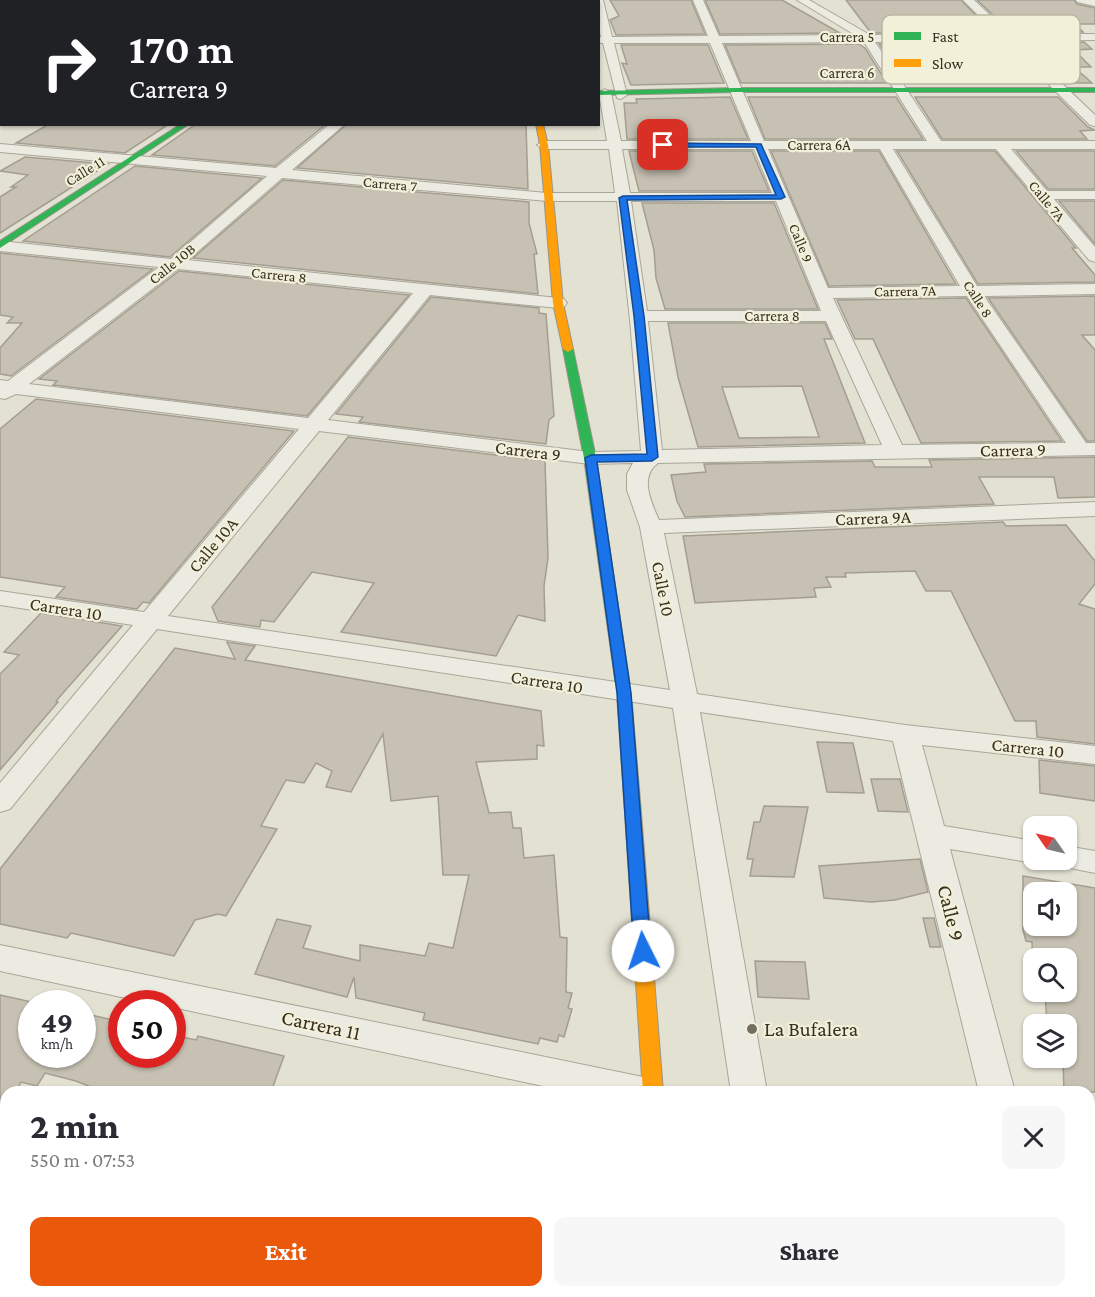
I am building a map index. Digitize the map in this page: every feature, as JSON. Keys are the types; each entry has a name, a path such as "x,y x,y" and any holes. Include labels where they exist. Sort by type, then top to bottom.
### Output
{"main road":[{"name":"Carrera 6","path":"608,94 1095,92"},
{"name":"Calle 11","path":"0,245 183,126"},
{"path":"539,126 544,146 558,303 591,458 624,693 653,1086"}],"street":[{"name":"Calle 9","path":"698,0 822,293 895,451"},
{"path":"802,0 866,37 882,61"},
{"path":"968,0 984,15"},
{"path":"1082,0 1095,3"},
{"path":"600,16 608,94 639,316 652,457"},
{"name":"Carrera 5","path":"603,39 882,37"},
{"path":"897,84 936,144"},
{"path":"1056,84 1095,122"},
{"name":"Calle 10B","path":"4,390 174,264 337,126"},
{"name":"Calle 8","path":"884,145 971,290 1087,449"},
{"name":"Calle 7A","path":"1000,145 1095,257"},
{"name":"Carrera 6A","path":"544,146 1095,145"},
{"name":"Carrera 7","path":"0,148 547,197 781,197"},
{"path":"1046,200 1095,195"},
{"path":"1046,200 1095,206"},
{"name":"Carrera 8","path":"0,245 558,303"},
{"name":"Calle 10A","path":"0,802 426,289"},
{"name":"Carrera 7A","path":"822,293 1095,289"},
{"name":"Carrera 8","path":"639,316 833,316"},
{"name":"Carrera 9","path":"4,390 591,458 1087,449"},
{"name":"Calle 10","path":"652,457 641,467 638,478 639,501 651,527 685,700 748,1086"},
{"name":"Carrera 9A","path":"651,527 1095,509"},
{"name":"Carrera 10","path":"0,598 905,734 1095,755"},
{"name":"Calle 9","path":"905,734 995,1086"},
{"path":"931,835 1023,850"},
{"path":"1077,859 1095,862"},
{"name":"Carrera 11","path":"0,958 614,1086"}],"building":[{"path":"610,0 691,0 705,34 616,35 610,20 619,16"},
{"path":"705,0 782,0 840,33 720,34"},
{"path":"846,0 961,0 976,15 882,15 882,33 871,33"},
{"path":"977,0 1074,0 1077,4 1095,8 1095,24 1080,24 1080,15 993,15"},
{"path":"1080,42 1084,42 1092,49 1080,50"},
{"path":"859,44 865,48 882,75 882,83 741,83 725,45"},
{"path":"621,45 708,45 724,83 631,85 622,63 627,64"},
{"path":"1080,56 1091,67 1080,67"},
{"path":"1080,72 1092,83 1080,83"},
{"path":"730,97 748,139 627,139 624,103 637,103 636,99"},
{"path":"748,97 896,97 923,139 765,139"},
{"path":"915,97 1058,97 1088,127 1095,130 1080,131 1087,139 942,139"},
{"path":"46,126 166,126 125,153 16,143"},
{"path":"193,126 324,126 275,166 152,155"},
{"path":"345,126 526,126 528,189 297,168"},
{"path":"629,151 752,151 769,191 639,191"},
{"path":"771,151 879,151 956,284 829,286"},
{"path":"897,151 995,151 1076,248 1072,248 1095,275 1095,282 978,284"},
{"path":"1016,151 1095,151 1095,189 1048,189"},
{"path":"25,157 108,164 0,233 0,197 16,187 11,187 28,175 0,171"},
{"path":"135,166 262,178 170,257 23,241"},
{"path":"283,180 529,202 529,223 537,254 534,254 538,294 193,258"},
{"path":"1059,201 1095,201 1095,244"},
{"path":"642,203 774,203 818,309 665,309 656,278 654,250"},
{"path":"0,253 153,269 11,376 0,374 0,348 22,323 7,323 13,317 0,315"},
{"path":"179,271 409,295 307,416 53,385 57,381 39,379"},
{"path":"1095,296 1095,335 1082,335 1095,350 1095,441 1087,441 988,298"},
{"path":"431,297 539,308 539,313 546,314 554,416 549,420 546,444 359,422 363,417 336,414"},
{"path":"966,298 1062,441 921,443 873,339 855,339 837,300"},
{"path":"668,323 825,323 832,339 824,339 865,443 698,447 678,377","holes":["802,386 819,437 739,438 722,387"]},
{"path":"36,399 294,431 149,603 143,602 137,609 56,597 65,587 0,577 0,429"},
{"path":"348,437 545,461 548,558 544,586 545,621 518,615 496,656 341,632 374,583 312,572 274,622 261,620 260,627 218,621 212,607"},
{"path":"1095,457 1095,497 1058,498 1054,477 979,477 994,504 685,517 677,501 671,475 706,472 704,464 872,461 875,467 932,467 929,460"},
{"path":"1003,522 1006,526 1066,525 1095,561 1095,584 1079,604 1095,609 1095,744 1037,737 1036,721 1015,721 951,591 926,591 915,571 845,573 846,577 826,577 831,587 814,588 816,597 695,603 683,536"},
{"path":"41,613 122,626 56,701 58,702 0,770 0,674 19,655 4,652"},
{"path":"227,642 255,646 245,660 541,711 544,746 537,745 537,759 476,762 489,813 511,812 513,828 521,828 524,858 554,855 560,937 567,938 566,992 572,993 568,1008 572,1009 564,1037 559,1035 557,1042 540,1038 538,1044 423,1020 425,1013 356,998 354,977 347,997 255,974 277,919 311,926 303,948 360,961 360,945 425,956 429,943 453,948 469,875 443,875 438,796 391,801 383,734 351,792 326,787 332,771 316,763 304,783 286,780 261,826 277,829 226,916 218,914 195,920 174,956 71,933 67,938 0,924 0,869 175,648 235,659"},
{"path":"817,742 853,743 864,793 827,792"},
{"path":"1039,760 1095,766 1095,801 1040,793"},
{"path":"871,779 900,779 908,812 878,811"},
{"path":"764,806 808,807 794,877 750,876 753,859 747,859 754,822 760,822"},
{"path":"920,859 928,892 895,900 871,902 824,898 819,866"},
{"path":"1023,876 1059,882 1023,882"},
{"path":"1077,885 1095,888 1095,1086 1064,1086 1063,1068 1077,1068 1077,1014 1046,1014 1046,1002 1077,1002 1077,948 1032,948 1032,942 1026,941 1025,936 1077,936"},
{"path":"923,918 934,918 941,947 930,947"},
{"path":"755,961 805,962 809,999 758,997"},
{"path":"0,995 18,999 18,1068 96,1068 96,1016 108,1019 108,1068 186,1068 186,1038 196,1040 198,1036 284,1056 273,1086 88,1086 45,1073 37,1086 21,1082 19,1086 0,1086"}],"traffic: fast":[{"path":"600,93 737,90 1095,90"},
{"path":"0,245 183,126"},
{"path":"568,349 590,458 624,693 633,813"}],"traffic: slow":[{"path":"539,126 544,145 558,303 568,349"},
{"path":"633,813 653,1086"}],"place":[{"name":"La Bufalera","path":"752,1029"}],"route":[{"path":"643,951 624,693 591,458 652,457 639,316 623,198 781,197 759,145 663,145"}]}
